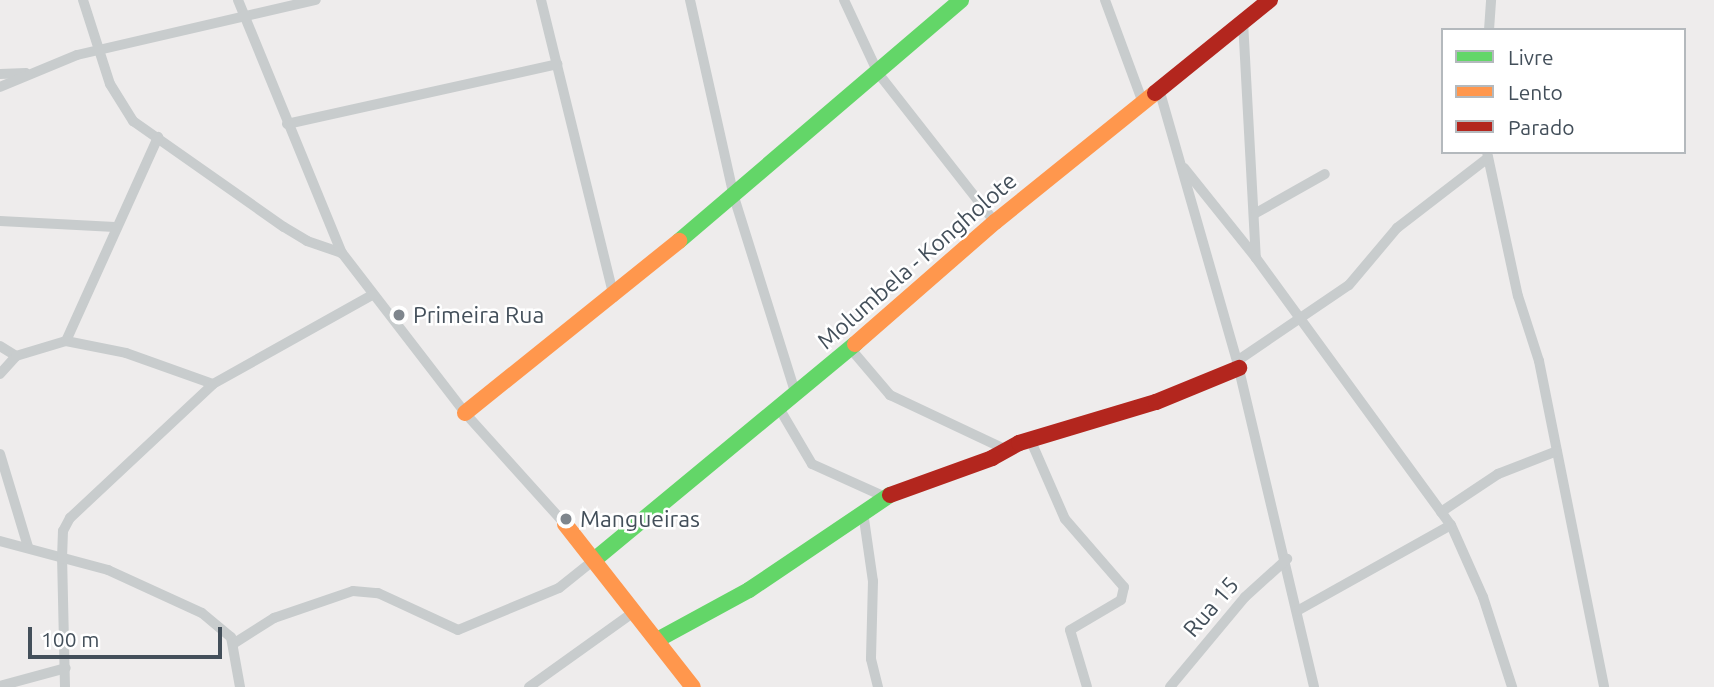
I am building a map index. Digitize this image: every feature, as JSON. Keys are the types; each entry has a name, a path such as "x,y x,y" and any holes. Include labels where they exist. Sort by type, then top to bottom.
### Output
{"street":[{"path":"83,0 97,51 119,103 133,121 284,227 307,241 342,253"},
{"path":"238,0 342,253 465,413 565,524 659,639 692,687"},
{"path":"0,87 97,51 316,0"},
{"path":"541,0 614,297"},
{"path":"690,0 734,197 796,395"},
{"path":"844,0 878,73 995,222"},
{"path":"465,413 614,297 961,0"},
{"path":"1105,0 1143,103"},
{"path":"1489,28 1491,0"},
{"name":"Molumbela - Kongholote","path":"594,560 796,395 995,222 1243,22 1261,4"},
{"path":"1243,22 1256,213 1256,258"},
{"path":"287,124 557,64"},
{"path":"0,74 32,73"},
{"path":"1159,89 1184,168 1238,365 1287,559 1314,687"},
{"path":"66,341 114,227 158,137"},
{"path":"659,639 749,590 885,497 1030,439 1111,417 1238,365 1298,318 1349,285 1396,228 1487,155 1557,451 1604,687"},
{"path":"1184,168 1256,258 1451,525 1483,597 1512,687"},
{"path":"1256,213 1325,174"},
{"path":"0,221 114,227"},
{"path":"65,687 62,559 63,531 70,518 213,384 372,295"},
{"path":"0,374 16,356 66,341 125,352 213,384"},
{"path":"0,345 16,356"},
{"path":"850,348 890,395 1007,450"},
{"path":"779,408 812,464 861,482 885,497"},
{"path":"1030,439 1065,519 1124,587 1121,600 1070,630 1087,687"},
{"path":"1441,512 1498,474 1557,451"},
{"path":"0,454 28,547"},
{"path":"863,513 873,581 871,659 878,687"},
{"path":"1297,611 1451,525"},
{"path":"0,541 108,570 202,613 226,629 233,644 240,687"},
{"name":"Rua 15","path":"1170,687 1245,597 1287,559"},
{"path":"233,644 274,618 353,591 378,593 458,630 559,589 594,560"},
{"path":"529,687 635,611"},
{"path":"0,686 66,668"}],"traffic: fast":[{"path":"679,241 961,0"},
{"path":"594,560 855,344"},
{"path":"659,639 749,590 890,495"}],"traffic: slow":[{"path":"855,344 995,222 1155,93"},
{"path":"465,413 679,241"},
{"path":"565,524 693,687"}],"traffic: jam":[{"path":"1155,93 1270,0"},
{"path":"890,495 992,458 1019,443 1156,402 1239,368"}],"place":[{"name":"Primeira Rua","path":"399,315"},
{"name":"Mangueiras","path":"566,519"}]}
